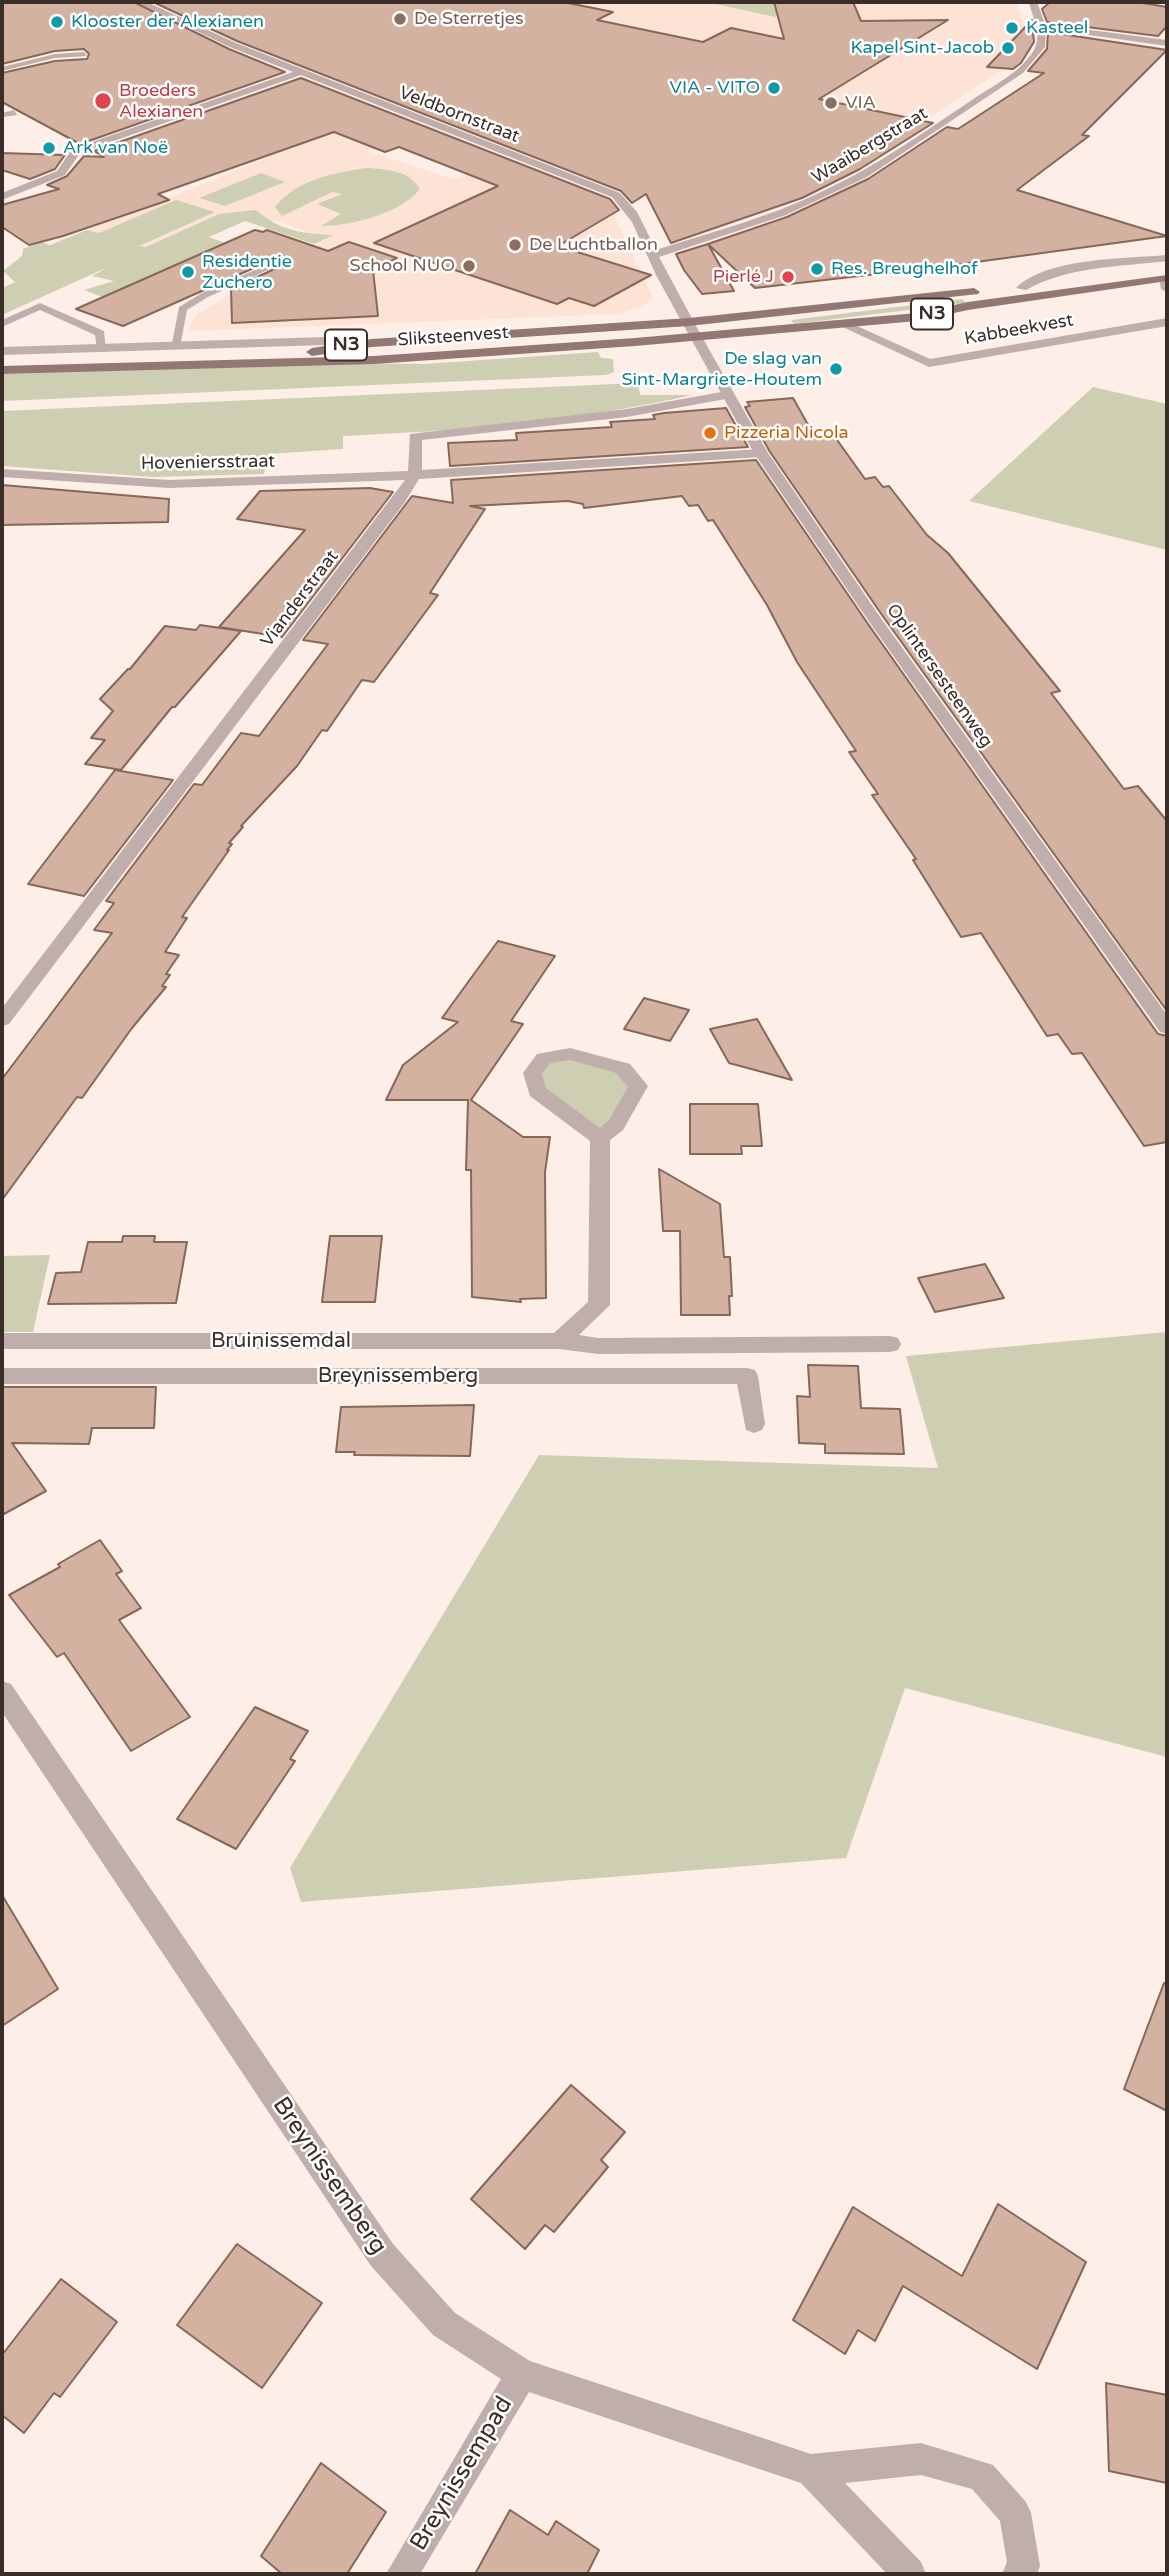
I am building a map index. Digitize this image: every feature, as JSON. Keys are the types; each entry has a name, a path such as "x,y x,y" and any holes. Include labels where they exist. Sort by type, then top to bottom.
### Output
{"main road":[{"name":"Kabbeekvest","path":"689,322 1022,288 1167,280"},
{"name":"Kabbeekvest","path":"696,337 916,317 968,306 1167,280"},
{"name":"Sliksteenvest","path":"2,363 270,355 356,344 689,322"},
{"name":"Sliksteenvest","path":"2,370 374,359 696,337"}],"street":[{"name":"Veldbornstraat","path":"139,2 200,31 301,72 616,195 630,206 696,337"},
{"path":"1033,2 1042,26 1167,43"},
{"name":"Waaibergstraat","path":"653,256 792,209 870,170 1007,80 1039,49 1044,34 1042,26"},
{"path":"2,197 61,173 74,154 95,143 301,72"},
{"name":"Kabbeekvest","path":"1022,288 1037,277 1058,272 1167,258"},
{"name":"Kabbeekvest","path":"842,324 929,363 1167,322"},
{"name":"Oplintersesteenweg","path":"696,337 761,453 883,631 1167,1028"},
{"name":"Sliksteenvest","path":"2,351 325,341 356,344"},
{"path":"727,395 627,414 415,438 415,475 761,453"},
{"name":"Hoveniersstraat","path":"2,473 169,484 415,475"},
{"name":"Vianderstraat","path":"2,1020 400,499 415,475"},
{"path":"570,1054 623,1068 638,1086 616,1125 600,1138 537,1091 532,1073 544,1058 570,1054"},
{"path":"559,1341 599,1305 600,1138"},
{"name":"Bruinissemdal","path":"2,1341 559,1341 598,1346 890,1343"},
{"name":"Breynissemberg","path":"2,1376 747,1376 754,1424"},
{"name":"Breynissemberg","path":"2,1692 382,2255 444,2324 522,2374 811,2470 920,2459 982,2476 1015,2513 1024,2566 1018,2574"},
{"name":"Breynissempad","path":"402,2574 522,2374"},
{"name":"Breynissemberg","path":"811,2470 909,2574"}],"lane":[{"path":"2,69 55,56 84,54"},
{"path":"2,115 14,113"},
{"path":"176,347 182,309 205,295 276,264"},
{"path":"2,324 40,306 100,333 102,350"}],"shaded area":[{"name":"VIA","path":"380,2 1016,2 1028,36 1021,53 1004,69 900,136 324,15"},
{"path":"292,80 304,82 420,127 367,151 453,179 512,163 609,205 653,298 641,307 618,314 188,331 196,315 319,244 301,238 308,232 274,220 260,224 226,213 134,252 83,232 270,157 165,126"}],"green space":[{"path":"706,2 774,2 778,12 776,17"},
{"path":"368,168 404,175 420,189 401,205 388,211 360,221 333,225 321,226 341,214 317,204 342,194 332,192 282,216 275,207 305,184 330,175"},
{"path":"261,173 285,182 225,206 199,198"},
{"path":"176,200 215,212 139,246 146,247 219,214 256,210 283,227 313,234 334,235 314,244 245,221 209,237 225,243 102,297 84,290 114,281 92,276 108,267 2,315 2,288 15,282 3,271 22,256 23,249 41,242 50,245 87,230 99,233"},
{"path":"962,299 966,303 794,324 791,320"},
{"path":"598,352 601,358 613,359 614,372 606,375 2,401 2,374 336,363 424,364"},
{"path":"638,383 640,395 692,395 562,418 431,431 343,436 343,449 268,454 264,474 152,477 2,466 2,411"},
{"path":"1093,387 1167,404 1167,550 969,501"},
{"path":"570,1054 623,1068 638,1086 600,1138 537,1091 544,1058"},
{"path":"50,1255 33,1332 2,1332 2,1256"},
{"path":"1167,1332 1167,1757 905,1688 846,1858 301,1902 290,1868 539,1455 938,1468 906,1356"}],"building":[{"name":"Broeders Alexianen","path":"2,2 134,2 229,49 285,72 80,144 2,102 2,73 55,61 87,59 89,54 84,49 55,51 2,64"},
{"path":"153,2 563,2 613,12 597,20 703,42 731,28 784,39 774,2 853,2 861,21 948,20 819,99 933,123 860,169 802,198 671,243 646,194 632,203 621,191 237,41"},
{"path":"1050,2 1137,2 1167,7 1167,26 1158,36 1047,22 1042,9"},
{"path":"1032,20 1034,42 1021,63 1013,69 987,67"},
{"path":"1048,32 1167,50 1082,135 1089,136 1017,190 1167,236 947,266 755,288 708,244 787,217 868,179 947,127 958,129 1044,73 1028,71 1047,49"},
{"path":"301,78 610,199 619,210 558,246 651,275 594,306 569,298 557,304 374,243 498,186 399,147 385,152 334,132 158,194 169,200 63,236 29,245 2,227 2,205 59,189 47,185 67,176 84,156 104,157 94,151"},
{"path":"2,153 65,155 55,169 30,179 2,170"},
{"path":"255,230 267,230 328,251 349,242 397,258 373,270 378,316 232,323 231,289 283,265 274,259 123,326 76,309"},
{"path":"708,244 734,291 702,294 684,270 676,254"},
{"path":"793,398 816,439 835,437 865,479 875,477 883,487 889,486 927,535 948,553 1060,691 1051,693 1124,789 1138,786 1167,821 1167,1011 882,615 770,452 745,407 750,406 747,402"},
{"path":"726,408 748,447 450,466 448,443 517,440 516,433 612,427 610,422 655,419 653,415 664,413"},
{"path":"756,460 868,624 1158,1034 1167,1036 1167,1142 1144,1146 1082,1053 1072,1054 1058,1034 1047,1036 981,933 961,937 913,860 916,859 872,795 878,794 849,752 856,751 797,662 767,605 713,520 708,521 698,505 689,506 682,496 584,508 583,504 568,501 470,506 485,509 430,593 438,595 374,682 362,680 327,731 322,730 297,766 241,826 243,827 229,843 232,844 229,850 182,917 187,918 165,952 179,955 166,974 170,975 162,986 166,987 132,1028 82,1098 77,1097 2,1200 2,1079 112,933 94,930 114,903 106,901 194,784 202,785 241,733 259,736 328,644 303,640 412,496 453,503 451,480"},
{"path":"2,485 169,499 168,522 2,525"},
{"path":"370,488 393,492 282,637 219,627 305,530 237,519 260,491"},
{"path":"200,625 241,631 175,707 172,707 121,770 85,764 105,740 91,738 113,711 100,699 130,669 165,626 196,630"},
{"path":"115,770 173,780 84,896 28,884"},
{"path":"498,941 555,956 511,1021 523,1024 471,1100 523,1137 550,1137 545,1172 546,1298 520,1299 521,1302 472,1297 471,1170 466,1170 468,1100 386,1100 403,1065 458,1022 442,1018"},
{"path":"644,998 689,1010 670,1041 624,1029"},
{"path":"757,1019 792,1080 729,1063 710,1029"},
{"path":"690,1104 758,1104 762,1146 741,1146 742,1154 690,1154"},
{"path":"659,1169 720,1204 724,1257 730,1257 730,1315 681,1315 680,1231 663,1231"},
{"path":"123,1236 155,1236 154,1242 187,1242 176,1303 48,1304 56,1273 81,1272 88,1242 122,1242"},
{"path":"330,1236 382,1236 375,1302 322,1302"},
{"path":"985,1264 1004,1298 935,1312 918,1278"},
{"path":"808,1365 858,1366 861,1408 900,1409 904,1454 825,1453 825,1444 799,1443 797,1396 810,1397"},
{"path":"2,1387 156,1387 154,1428 92,1428 89,1444 12,1443 46,1491 2,1515"},
{"path":"474,1405 470,1456 354,1455 355,1452 336,1452 341,1407"},
{"path":"100,1540 122,1571 116,1574 141,1608 119,1620 190,1717 131,1751 64,1653 57,1657 9,1595 60,1567 58,1564"},
{"path":"255,1707 308,1731 290,1759 295,1761 236,1849 177,1819"},
{"path":"2,1895 58,1989 2,2026"},
{"path":"1164,1983 1167,1984 1167,2111 1124,2089"},
{"path":"571,2085 625,2132 601,2160 608,2167 554,2232 545,2225 525,2249 471,2199"},
{"path":"998,2204 1086,2262 1037,2369 903,2286 875,2341 858,2330 845,2354 793,2320 853,2207 962,2276"},
{"path":"237,2244 322,2303 262,2388 177,2325"},
{"path":"61,2279 117,2322 60,2397 54,2393 24,2433 2,2415 2,2355"},
{"path":"1106,2383 1167,2395 1167,2483 1109,2471"},
{"path":"321,2463 386,2512 347,2574 282,2574 261,2556"},
{"path":"510,2510 548,2535 556,2521 599,2550 587,2574 475,2574"}],"place":[{"name":"De Sterretjes","path":"400,19"},
{"name":"Klooster der Alexianen","path":"57,22"},
{"name":"Kasteel","path":"1012,28"},
{"name":"Kapel Sint-Jacob","path":"1008,48"},
{"name":"VIA - VITO","path":"774,88"},
{"name":"Broeders Alexianen","path":"103,101"},
{"name":"VIA","path":"831,103"},
{"name":"Ark van Noë","path":"49,148"},
{"name":"De Luchtballon","path":"515,245"},
{"name":"School NUO","path":"469,266"},
{"name":"Res. Breughelhof","path":"817,269"},
{"name":"Residentie Zuchero","path":"188,272"},
{"name":"Pierlé J","path":"788,277"},
{"name":"De slag van Sint-Margriete-Houtem","path":"836,369"},
{"name":"Pizzeria Nicola","path":"710,433"}]}
